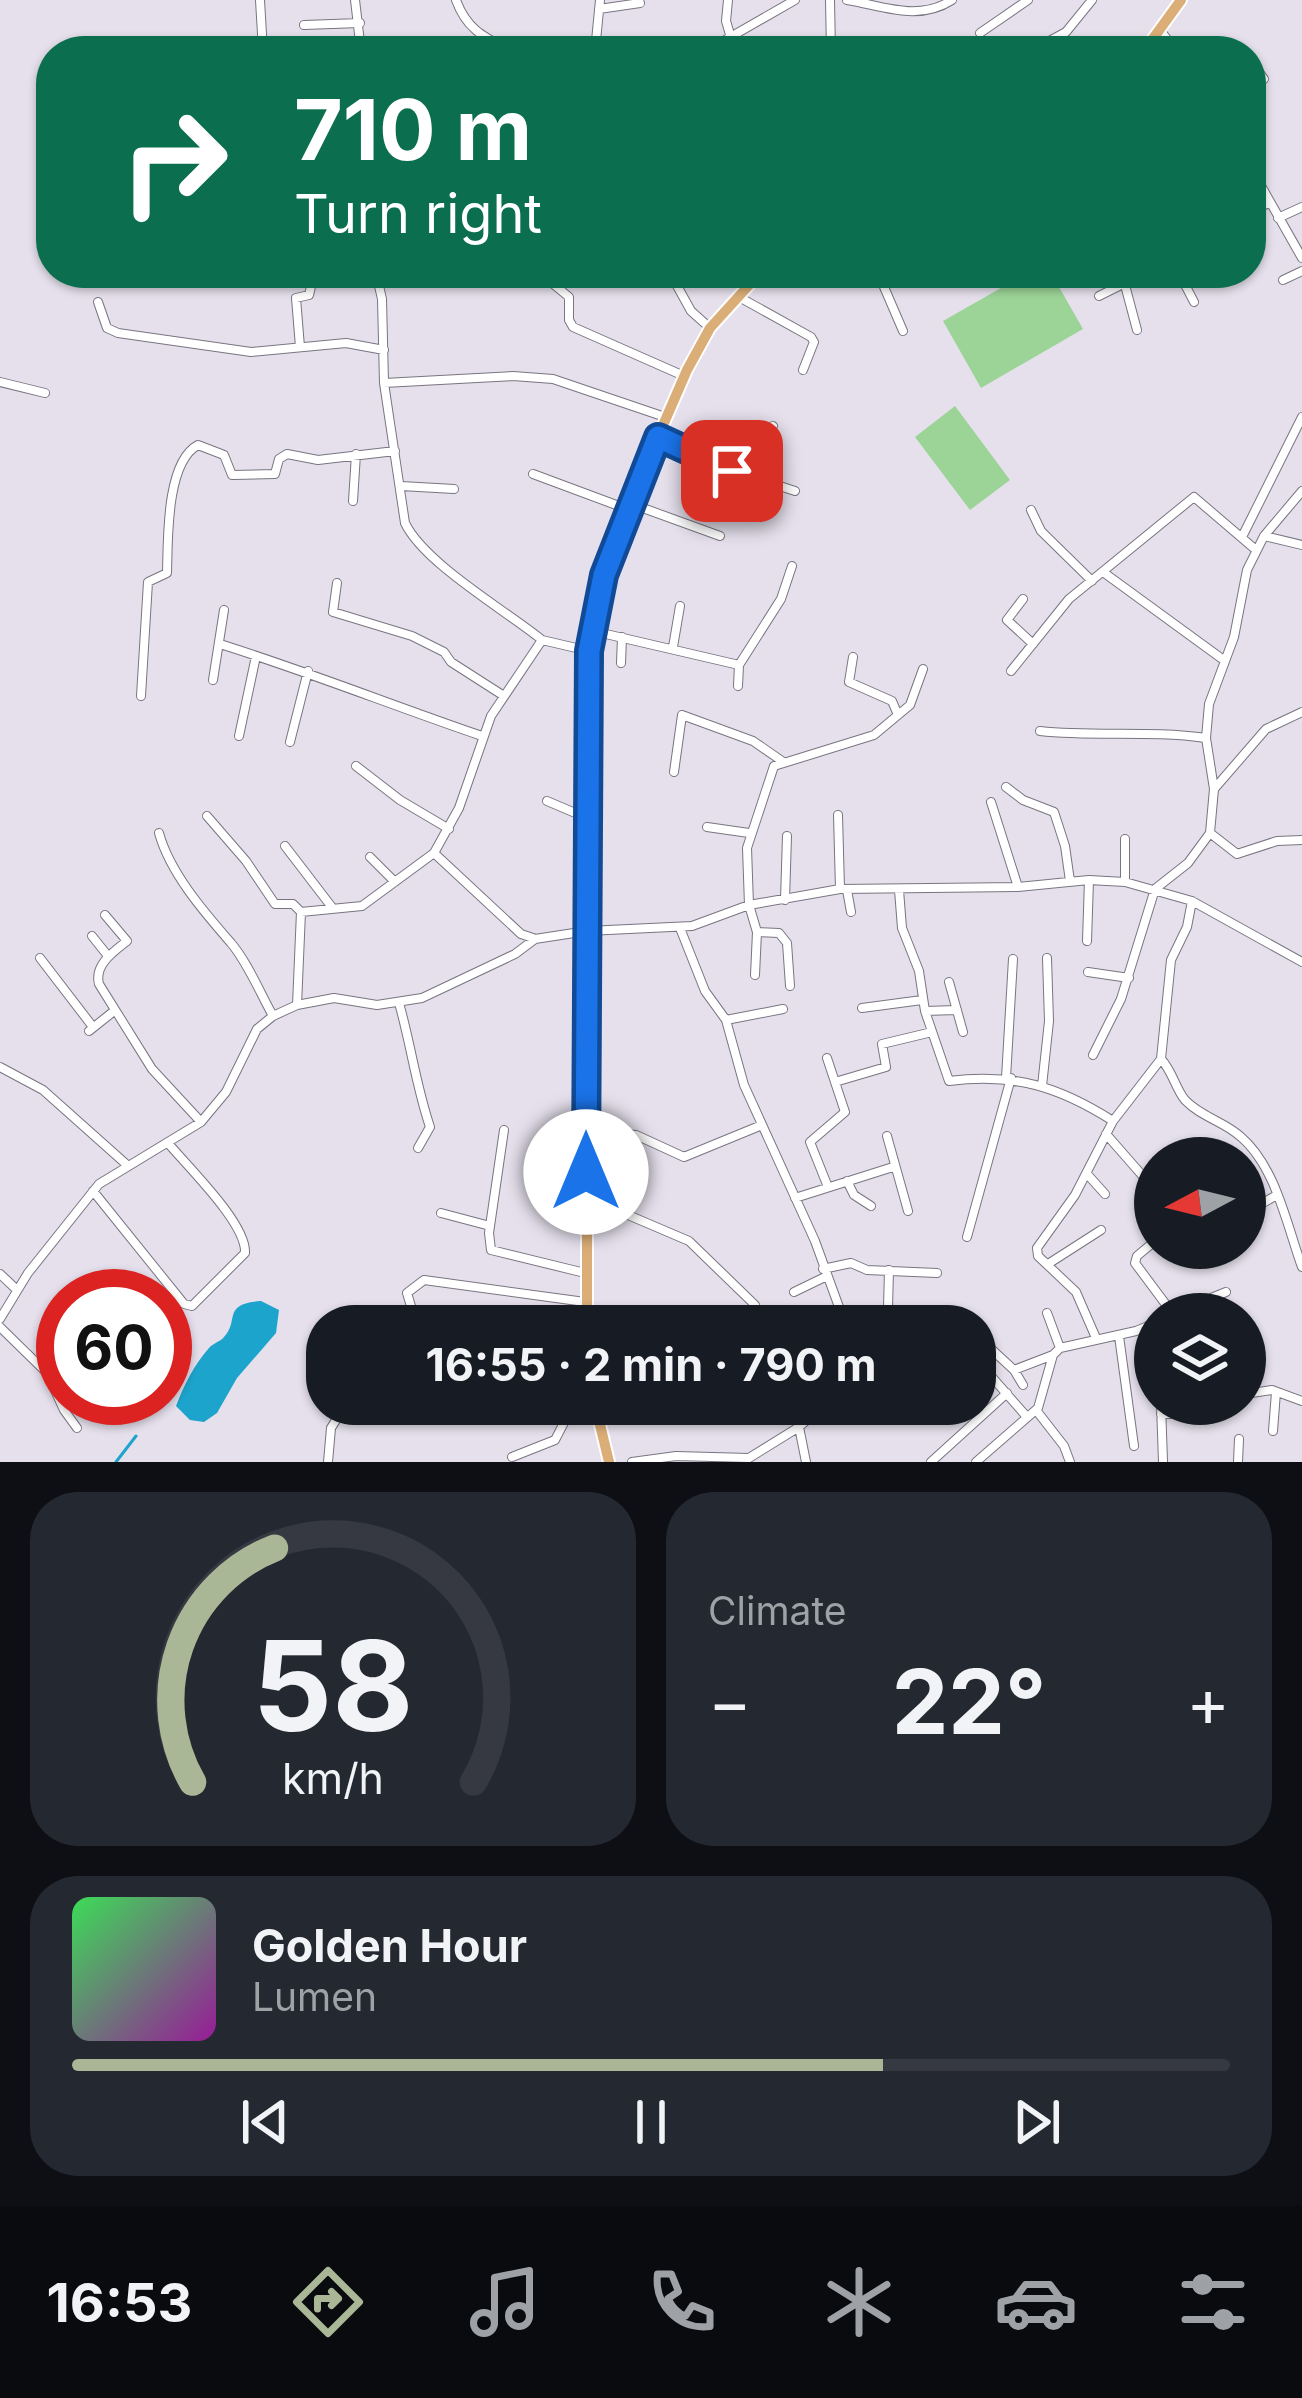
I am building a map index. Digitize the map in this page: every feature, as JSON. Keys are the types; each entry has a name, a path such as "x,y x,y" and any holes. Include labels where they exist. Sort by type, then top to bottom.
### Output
{"main road":[{"path":"1155,36 1181,0"},
{"path":"586,1303 592,631 604,575 665,417 710,328 746,288"},
{"path":"600,1425 609,1462"}],"street":[{"path":"260,0 262,36"},
{"path":"355,0 360,36"},
{"path":"455,0 479,36"},
{"path":"728,0 730,36"},
{"path":"734,36 781,3 795,0"},
{"path":"829,36 830,0"},
{"path":"847,0 913,13 934,11 952,0"},
{"path":"980,33 1028,0"},
{"path":"1059,36 1092,0"},
{"path":"597,36 600,4 636,2"},
{"path":"304,25 360,23"},
{"path":"1160,30 1165,36"},
{"path":"1266,196 1302,258"},
{"path":"1278,218 1302,207"},
{"path":"1282,280 1302,271"},
{"path":"300,346 296,298 309,295 311,288"},
{"path":"379,288 384,382 402,511 414,539 542,640 589,651"},
{"path":"557,288 568,296 574,327 684,376"},
{"path":"679,288 691,311 710,328"},
{"path":"884,288 903,331"},
{"path":"1099,296 1118,288"},
{"path":"1126,288 1138,330"},
{"path":"1187,288 1194,302"},
{"path":"737,297 811,337 814,342 803,370"},
{"path":"98,302 107,328 118,333 251,352 346,344 384,350"},
{"path":"384,382 513,376 554,379 665,417"},
{"path":"0,382 45,394"},
{"path":"1242,536 1302,417"},
{"path":"732,471 736,456 758,458 773,426"},
{"path":"658,437 732,471 795,491"},
{"path":"141,696 148,582 167,573 175,479 187,451 198,445 224,455 232,475 272,477 279,459 287,454 318,460 395,451"},
{"path":"353,501 356,454"},
{"path":"533,474 720,536"},
{"path":"400,487 454,488"},
{"path":"1093,1055 1129,978 1155,889 1188,863 1210,833 1214,789 1206,738 1209,704 1234,638 1247,570 1264,536 1302,490"},
{"path":"1011,671 1069,599 1193,497 1256,550"},
{"path":"1031,510 1041,531 1092,581"},
{"path":"1264,536 1302,544"},
{"path":"738,686 739,665 781,599 792,566"},
{"path":"1103,572 1225,661"},
{"path":"337,583 333,612 445,652 451,662 504,696"},
{"path":"1023,599 1007,620 1033,644"},
{"path":"673,647 680,606"},
{"path":"213,680 224,610"},
{"path":"592,631 739,665"},
{"path":"621,663 622,637"},
{"path":"301,912 362,906 434,853 449,830 482,736 542,640"},
{"path":"220,644 308,671 386,705 482,736"},
{"path":"239,736 256,656"},
{"path":"853,657 849,682 892,701 898,716"},
{"path":"754,975 757,932 748,905 749,833 774,766 862,740 910,705 922,669"},
{"path":"290,742 308,671"},
{"path":"1214,789 1266,729 1302,712"},
{"path":"674,772 682,715 752,742 782,761"},
{"path":"1040,731 1086,736 1163,732 1206,738"},
{"path":"356,766 449,830"},
{"path":"1006,787 1023,800 1054,812 1066,846 1070,881"},
{"path":"548,801 587,818"},
{"path":"991,802 1018,887"},
{"path":"838,815 843,889 851,912"},
{"path":"207,816 246,861 274,904 293,904 301,912 297,1005"},
{"path":"707,827 749,833"},
{"path":"160,833 170,858 218,932 232,944 273,1016"},
{"path":"1210,833 1237,854 1302,840"},
{"path":"785,900 787,836"},
{"path":"1124,882 1125,839"},
{"path":"285,846 331,906"},
{"path":"434,853 521,934 535,939"},
{"path":"370,857 395,882"},
{"path":"1087,941 1089,880"},
{"path":"77,1428 47,1372 0,1323 17,1290 93,1191 126,1165 201,1122 226,1092 257,1029 297,1005 334,998 377,1005 399,1003 462,980 535,939 587,931 680,928 748,905 843,889 1124,882 1192,902 1302,962"},
{"path":"899,890 902,928 919,971 922,1000 949,1081 988,1076 1042,1086 1113,1121"},
{"path":"1096,1338 1076,1292 1038,1256 1037,1248 1087,1174 1113,1121 1161,1059 1171,960 1187,927 1192,902"},
{"path":"105,915 127,941 108,956 97,977 152,1069 201,1122"},
{"path":"680,928 705,992 726,1020 744,1085 838,1305"},
{"path":"757,932 779,933 787,943 790,986"},
{"path":"92,936 108,956"},
{"path":"40,958 91,1029 114,1011"},
{"path":"1042,1086 1049,1021 1047,958"},
{"path":"968,1237 1009,1078 1012,959"},
{"path":"1088,971 1129,978"},
{"path":"949,982 963,1032"},
{"path":"862,1008 922,1000"},
{"path":"399,1003 415,1084 430,1126 418,1148"},
{"path":"726,1020 783,1009"},
{"path":"925,1011 957,1010"},
{"path":"835,1082 886,1067 882,1044 932,1032"},
{"path":"827,1058 845,1112 810,1142 828,1187"},
{"path":"1161,1059 1187,1102 1241,1137"},
{"path":"0,1067 43,1090 126,1165"},
{"path":"586,1132 636,1135 684,1157 762,1125"},
{"path":"504,1130 491,1250 585,1273"},
{"path":"1106,1133 1134,1166"},
{"path":"887,1136 908,1211"},
{"path":"93,1191 184,1304 192,1306 242,1257 246,1243 168,1143"},
{"path":"795,1198 893,1166"},
{"path":"1087,1174 1105,1194"},
{"path":"1266,1174 1302,1267"},
{"path":"847,1181 854,1195 871,1206"},
{"path":"1266,1201 1277,1195"},
{"path":"585,1211 621,1213 688,1241 755,1305"},
{"path":"441,1213 490,1226"},
{"path":"1048,1264 1101,1230"},
{"path":"794,1292 851,1263 860,1269 937,1273"},
{"path":"888,1305 890,1270"},
{"path":"0,1274 17,1290"},
{"path":"411,1305 407,1293 424,1280 586,1303"},
{"path":"976,1462 1032,1413 1056,1351 1046,1313"},
{"path":"1013,1370 1056,1351 1134,1331"},
{"path":"1119,1336 1134,1446"},
{"path":"996,1354 1023,1385"},
{"path":"996,1382 1064,1447 1070,1462"},
{"path":"1273,1431 1276,1392"},
{"path":"1266,1393 1302,1402"},
{"path":"932,1462 1006,1394"},
{"path":"328,1462 333,1425"},
{"path":"512,1457 555,1440 563,1425"},
{"path":"1161,1425 1162,1462"},
{"path":"632,1462 676,1456 749,1458 800,1426 806,1462"},
{"path":"1238,1462 1239,1439"}],"green space":[{"path":"1001,288 1060,288 1083,329 981,388 943,321"},
{"path":"955,406 1010,480 970,510 915,437"}],"water":[{"path":"261,1301 279,1310 276,1333 237,1378 217,1413 204,1422 192,1420 192,1372 229,1331 236,1309"}],"waterway":[{"path":"116,1462 136,1436"}],"route":[{"path":"586,1172 587,697 594,614 628,506 658,437 732,471"}]}
